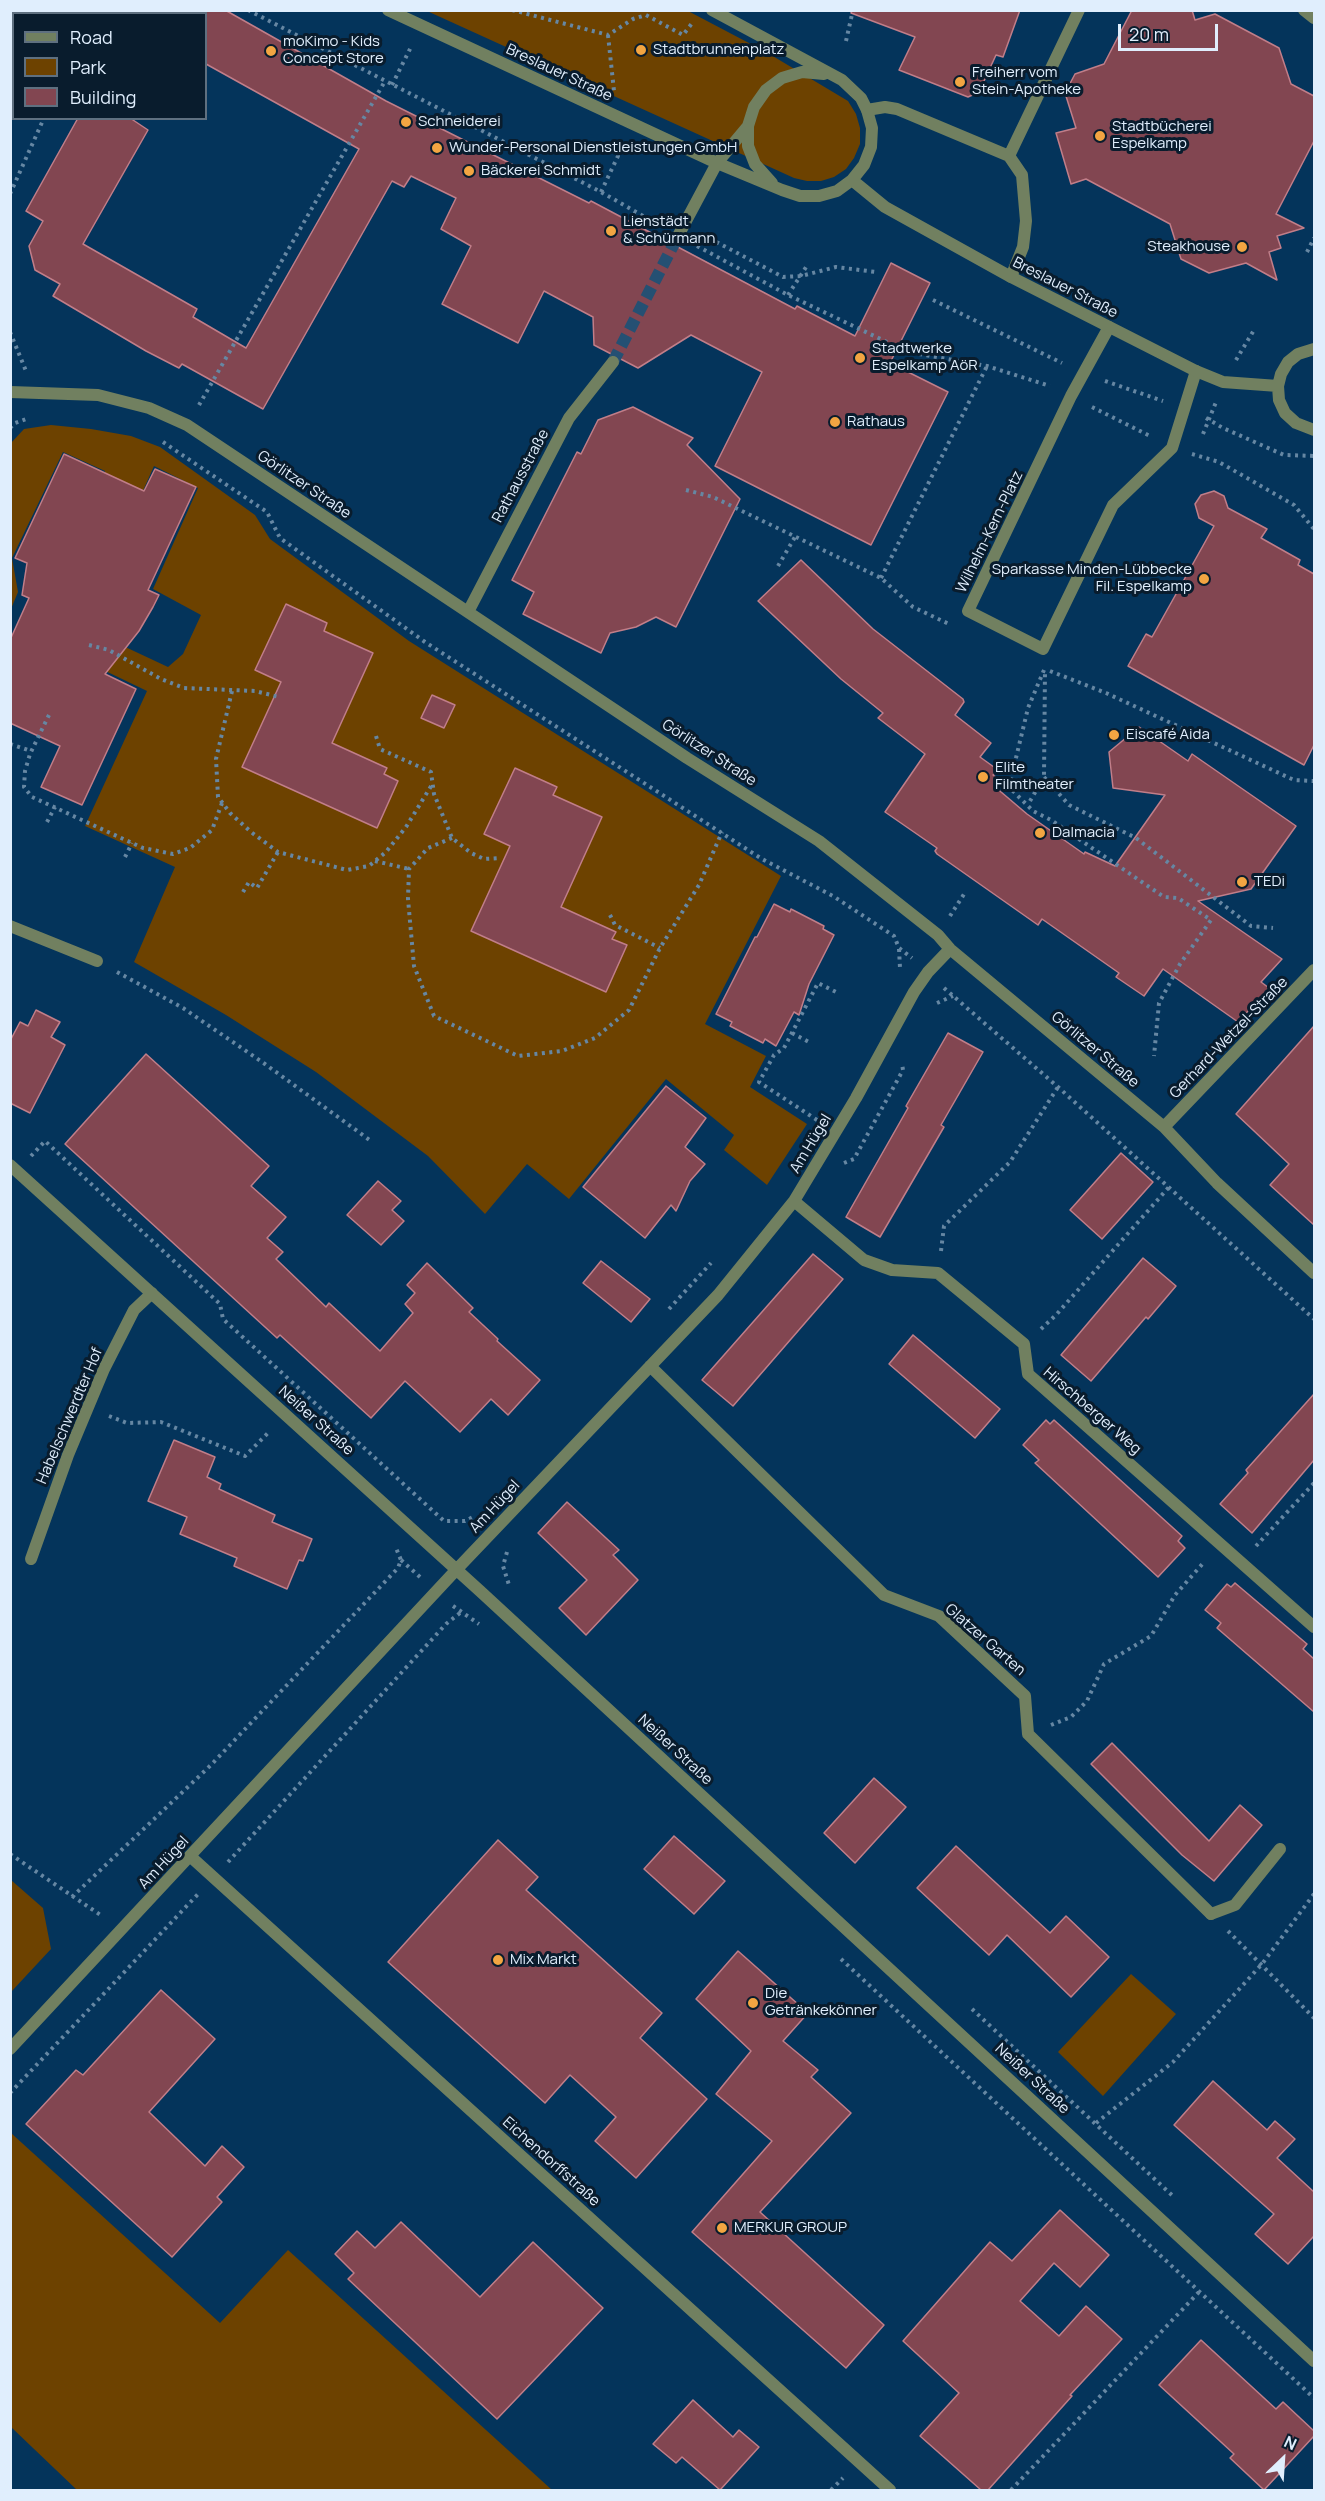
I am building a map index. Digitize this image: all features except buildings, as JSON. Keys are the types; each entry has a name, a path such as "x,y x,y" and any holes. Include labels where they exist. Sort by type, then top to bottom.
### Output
{"street":[{"name":"Breslauer Straße","path":"388,10 717,163 782,190 800,196 819,196 837,191 852,180 864,165 871,147 872,128 861,98 842,80 712,10"},
{"path":"1009,156 1079,10"},
{"path":"1304,10 1314,18"},
{"path":"680,230 717,163 748,126 754,107 766,90 782,78 802,72 822,73 842,80"},
{"path":"867,110 885,108 897,110 1009,156 1022,175 1026,221 1023,247 1011,277"},
{"name":"Breslauer Straße","path":"748,126 748,146 755,164 766,179 782,190"},
{"name":"Breslauer Straße","path":"852,180 885,207 1011,277 1196,371 1224,382 1278,386"},
{"name":"Wilhelm-Kern-Platz","path":"1043,649 968,610 1071,396 1109,327"},
{"path":"1314,349 1298,354 1288,362 1281,374 1278,386 1279,400 1285,413 1296,423 1314,430"},
{"name":"Rathausstraße","path":"468,612 569,418 613,362"},
{"path":"1043,649 1113,505 1172,448 1196,371"},
{"name":"Görlitzer Straße","path":"10,392 98,395 149,408 187,425 687,758 819,841 938,934 950,949 1164,1127 1217,1183 1314,1273"},
{"path":"10,926 97,961"},
{"name":"Am Hügel","path":"10,2049 457,1569 718,1295 794,1201 856,1098 914,992 928,972 950,949"},
{"name":"Gerhard-Wetzel-Straße","path":"1164,1127 1314,970"},
{"name":"Neißer Straße","path":"13,1168 457,1569 1314,2361"},
{"path":"794,1201 864,1260 892,1270 938,1273 1024,1344"},
{"name":"Habelschwerdter Hof","path":"31,1559 68,1455 104,1369 134,1310 152,1293"},
{"name":"Hirschberger Weg","path":"1024,1344 1028,1374 1314,1627"},
{"name":"Glatzer Garten","path":"650,1366 884,1595 939,1616 1025,1696 1028,1734"},
{"path":"1028,1734 1211,1914 1235,1905 1280,1849"},
{"name":"Eichendorffstraße","path":"191,1857 215,1876 890,2490"}],"path":[{"path":"248,10 601,192 783,277 801,276 836,267 876,272"},
{"path":"512,10 608,35 633,19 646,15 683,35 696,19"},
{"path":"846,40 853,10"},
{"path":"392,85 409,51"},
{"path":"187,425 385,81"},
{"path":"10,195 43,120"},
{"path":"680,230 788,295 908,352 987,366 1041,382 1172,448 1219,462 1294,505 1314,529"},
{"path":"1307,252 1314,238"},
{"path":"788,295 808,264"},
{"path":"933,300 1084,374 1184,408 1284,455 1314,456"},
{"path":"881,578 987,366"},
{"path":"10,428 15,423 38,414"},
{"path":"158,439 267,512 280,538 425,642 762,859 842,901 894,936 902,964 897,977"},
{"path":"686,490 713,497 881,578 914,607 954,626"},
{"path":"778,566 795,537"},
{"path":"88,645 109,650 160,679 184,688 255,691 279,697"},
{"path":"1030,801 1044,777 1045,669 1043,649"},
{"path":"1035,664 1106,693 1294,780 1314,781"},
{"path":"1045,669 1028,708 1009,787 1033,811 1051,820 1164,897 1178,898 1211,920 1180,964 1159,1003 1154,1056"},
{"path":"232,691 216,759 218,797 251,832 278,852 347,870 369,867 386,852 406,827 433,783"},
{"path":"49,715 31,751 25,771 24,787 32,796 143,848 173,854 190,848 212,830 222,803"},
{"path":"376,736 380,749 431,772 440,811 452,838 471,853 484,859 500,858"},
{"path":"10,744 31,751"},
{"path":"1044,777 1069,805 1136,838 1251,926 1273,928"},
{"path":"47,822 55,807"},
{"path":"452,838 428,848 409,869 408,899 414,966 434,1016 518,1056 562,1051 595,1038 629,1010 660,948 699,885 722,832"},
{"path":"125,857 132,843"},
{"path":"243,892 249,882 257,888 278,852"},
{"path":"375,861 409,869"},
{"path":"610,915 615,925 660,948"},
{"path":"899,948 1058,1087 1314,1319"},
{"path":"97,961 183,1008 265,1064 371,1142"},
{"path":"818,1120 759,1082 774,1055 784,1048 818,983 836,992"},
{"path":"929,1010 937,1002 952,996"},
{"path":"792,1033 809,1042"},
{"path":"839,1164 854,1159 903,1070 900,1055"},
{"path":"938,1273 944,1226 1010,1162 1058,1087"},
{"path":"813,1127 821,1115"},
{"path":"13,1168 45,1141 220,1304 223,1319 444,1521 465,1521 474,1516"},
{"path":"1024,1344 1056,1315 1169,1187"},
{"path":"663,1316 714,1259"},
{"path":"88,1408 127,1423 161,1422 244,1456 269,1431"},
{"path":"261,1424 278,1439"},
{"path":"1241,1562 1314,1483"},
{"path":"1028,1734 1071,1717 1087,1701 1104,1664 1151,1636 1175,1595 1220,1544"},
{"path":"393,1545 401,1560 460,1613 483,1626"},
{"path":"10,2093 215,1876 446,1624 460,1613 503,1566 508,1549"},
{"path":"72,1897 211,1765 398,1568 401,1560"},
{"path":"503,1566 510,1588"},
{"path":"10,1854 123,1929"},
{"path":"1096,2123 1173,2062 1262,1964 1314,1894"},
{"path":"1211,1914 1314,2018"},
{"path":"838,1957 1314,2398"},
{"path":"965,2003 1184,2205"},
{"path":"1011,2490 1199,2292"}],"green space":[{"path":"427,11 688,11 766,52 848,101 856,114 860,128 860,144 846,169 834,177 821,181 794,178"},
{"path":"51,425 131,436 160,447 255,515 270,539 409,641 781,876 705,1024 766,1056 750,1087 807,1124 767,1185 724,1150 734,1135 666,1079 569,1199 527,1164 485,1214 428,1156 316,1072 226,1015 134,962 175,867 85,826 147,691 93,665 72,622 168,667 183,654 201,615 153,589 198,488 154,466 134,511 96,494 105,471 63,452 12,558 18,592 11,609 11,443 24,429"},
{"path":"11,1880 43,1908 51,1949 11,1992"},
{"path":"1131,1974 1176,2014 1103,2096 1058,2052"},
{"path":"11,2133 220,2323 288,2250 552,2490 77,2490 11,2427"}],"tunnel":[{"path":"613,362 678,236"}],"place":[{"name":"Stadtbrunnenplatz","path":"641,50"},
{"name":"moKimo - Kids Concept Store","path":"271,51"},
{"name":"Freiherr vom Stein-Apotheke","path":"960,82"},
{"name":"Schneiderei","path":"406,122"},
{"name":"Stadtbücherei Espelkamp","path":"1100,136"},
{"name":"Wunder-Personal Dienstleistungen GmbH","path":"437,148"},
{"name":"Bäckerei Schmidt","path":"469,171"},
{"name":"Lienstädt & Schürmann","path":"611,231"},
{"name":"Steakhouse","path":"1242,247"},
{"name":"Stadtwerke Espelkamp AöR","path":"860,358"},
{"name":"Rathaus","path":"835,422"},
{"name":"Sparkasse Minden-Lübbecke Fil. Espelkamp","path":"1204,579"},
{"name":"Eiscafé Aida","path":"1114,735"},
{"name":"Elite Filmtheater","path":"983,777"},
{"name":"Dalmacia","path":"1040,833"},
{"name":"TEDi","path":"1242,882"},
{"name":"Mix Markt","path":"498,1960"},
{"name":"Die Getränkekönner","path":"753,2003"},
{"name":"MERKUR GROUP","path":"722,2228"}]}
